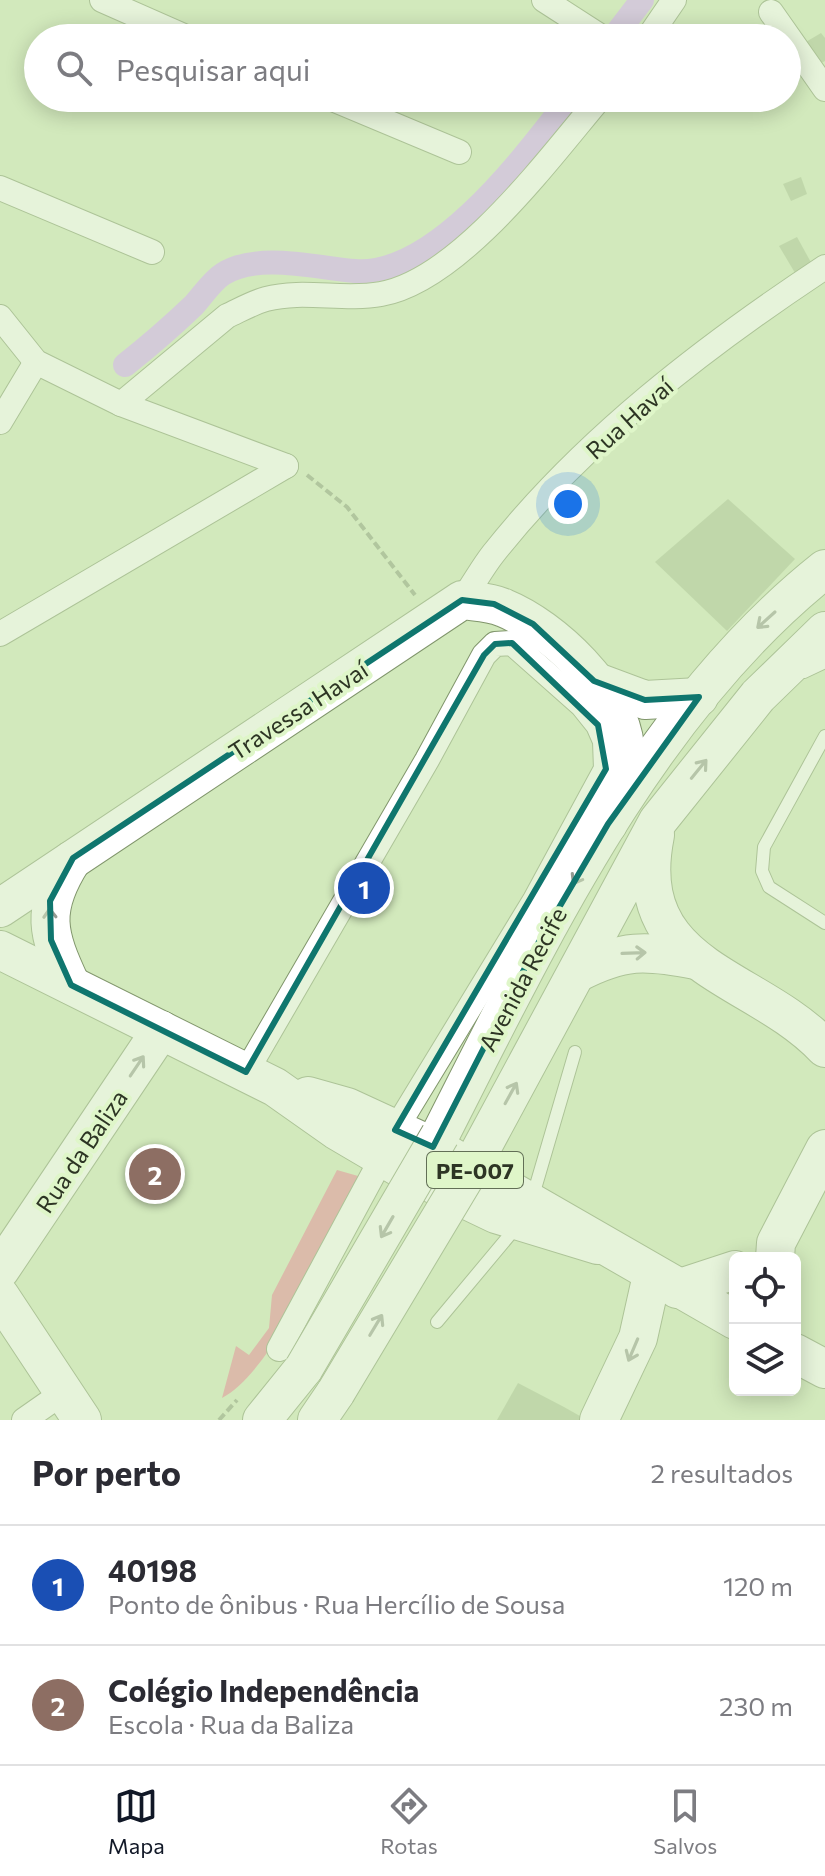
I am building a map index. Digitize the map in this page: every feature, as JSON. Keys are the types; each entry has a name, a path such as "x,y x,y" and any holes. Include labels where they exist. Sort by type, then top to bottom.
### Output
{"main road":[{"name":"Avenida Recife","path":"262,1420 292,1358 440,1135 533,952 608,824 699,697 754,631 825,569"},
{"path":"449,609 494,604 533,624 566,649 594,681 612,706 626,748 608,824"},
{"name":"Travessa Havaí","path":"0,908 449,609"},
{"name":"Avenida Recife","path":"326,1406 474,1162 658,821 758,696 825,631"},
{"path":"594,681 645,700 699,697"},
{"path":"658,821 651,854 651,884 656,909 678,945 696,960 798,1025 825,1048"},
{"path":"71,985 51,940 49,919 50,901 73,858"},
{"name":"PE-007","path":"0,950 598,1245 729,1317"},
{"path":"575,976 622,953 657,953 696,960"},
{"name":"Rua da Baliza","path":"0,1270 161,1030"},
{"path":"770,1252 825,1149"},
{"path":"599,1420 665,1282 729,1271"},
{"path":"0,1296 73,1406"}],"street":[{"path":"102,0 156,24"},
{"path":"544,0 581,24"},
{"path":"658,24 674,0"},
{"path":"771,12 779,24"},
{"path":"801,55 825,89"},
{"path":"363,112 459,152"},
{"path":"121,404 227,316 246,307 267,299 291,296 378,295 418,281 477,235 520,193 588,112"},
{"path":"0,188 152,252"},
{"name":"Rua Havaí","path":"449,609 524,519 644,400 718,342 825,267"},
{"path":"0,317 36,362 121,404 286,466"},
{"path":"0,422 36,362"},
{"path":"0,634 286,466"},
{"path":"260,1079 484,655 495,644 512,643 582,705 598,725 605,741 606,769 535,900 388,1144 292,1358"},
{"path":"24,1420 73,1406"}],"lane":[{"path":"758,696 825,662"},
{"path":"825,736 769,836 761,860 769,887 825,923"},
{"path":"437,1322 526,1212 575,1052"}],"path":[{"path":"286,466 315,479 347,507 449,609"}],"highlighted area":[{"path":"462,600 494,604 533,624 594,681 645,700 699,697 608,824 533,952 433,1147 395,1130 606,769 598,725 512,643 495,644 484,655 246,1072 71,985 51,940 50,901 73,858"}],"shaded area":[{"path":"337,1170 358,1176 357,1190 280,1334 261,1362 222,1398 236,1346 249,1355 269,1328 272,1295"}],"building":[{"path":"821,33 825,38 825,61 813,67 801,45"},
{"path":"801,177 807,194 791,201 783,184"},
{"path":"797,237 813,266 798,278 779,246"},
{"path":"728,499 795,559 727,631 655,562"},
{"path":"518,1383 564,1407 587,1420 497,1420"}],"waterway":[{"path":"624,24 642,0"},
{"path":"125,365 186,313 211,284 237,267 288,263 355,271 386,268 416,255 447,234 504,180 559,112"}],"place":[{"name":"40198","path":"364,888"},
{"name":"Colégio Independência","path":"155,1174"}]}
